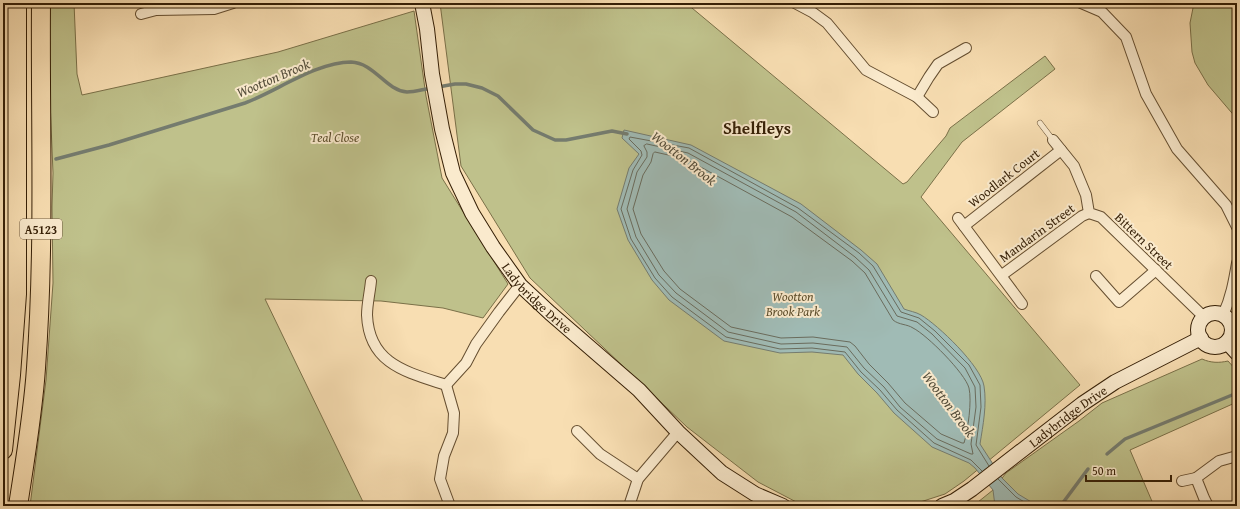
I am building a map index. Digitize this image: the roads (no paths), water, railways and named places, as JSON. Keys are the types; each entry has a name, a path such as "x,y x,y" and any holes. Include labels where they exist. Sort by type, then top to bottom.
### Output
{"highway":[{"name":"A5123","path":"3,450 11,375 17,294 17,3"},
{"name":"A5123","path":"18,506 36,369 40,296 42,191 40,99 41,3"}],"street":[{"path":"141,14 156,10 214,9 233,3"},
{"name":"Ladybridge Drive","path":"422,3 436,97 453,173 472,213 493,247 520,285 639,390 678,432 722,473 755,494 783,506"},
{"path":"795,3 812,12 827,23 866,70 917,97 933,112"},
{"path":"1081,3 1105,7 1126,36 1146,94 1177,149 1226,205 1237,227"},
{"path":"917,97 938,64 966,48"},
{"path":"1053,140 1074,166 1086,195 1089,213"},
{"name":"Woodlark Court","path":"1002,275 961,222 1061,150"},
{"name":"Bittern Street","path":"1089,213 1101,217 1204,317"},
{"name":"Mandarin Street","path":"1002,275 1082,216 1089,213"},
{"path":"1223,315 1235,286 1237,263"},
{"path":"1096,276 1119,302 1156,270"},
{"path":"1002,275 1022,304"},
{"path":"371,281 367,315 371,341 388,362 410,374 446,385"},
{"path":"446,385 466,363 476,344 520,285"},
{"path":"1215,313 1223,315 1230,322 1232,328 1231,335 1227,342 1223,345 1216,346 1205,343 1201,338 1199,326 1204,317 1215,313"},
{"name":"Ladybridge Drive","path":"942,506 954,501 972,489 1045,431 1115,382 1201,338"},
{"path":"1227,342 1237,353"},
{"path":"446,385 454,413 453,433 444,456 440,478 450,506"},
{"path":"577,431 600,454 638,479"},
{"path":"629,506 638,479 678,432"},
{"path":"1182,481 1196,478 1219,461 1237,456"},
{"path":"1196,478 1208,506"}],"lane":[{"path":"1040,123 1053,140"}],"water":[{"path":"624,130 691,145 801,204 877,264 904,309 921,315 938,328 958,347 975,368 981,378 985,393 980,444 1002,478 1018,494 1038,506 995,506 993,490 975,468 969,463 932,447 894,413 858,374 843,355 812,352 780,353 724,341 669,300 652,280 628,240 617,209 629,168 639,154 622,138"}],"waterway":[{"name":"Wootton Brook","path":"56,159 109,145 245,103 297,78 338,63 359,63 373,71 392,87 399,90 410,92 432,88"},
{"name":"Wootton Brook","path":"438,87 466,84 482,88 498,96 533,130 555,140 566,140 612,131 627,134"},
{"path":"1107,454 1125,439 1237,393"},
{"path":"1062,504 1088,469"}],"district":[{"name":"Shelfleys","path":"757,127"}],"park label":[{"name":"Teal Close","path":"335,137"},
{"name":"Wootton Brook Park","path":"793,304"}]}
